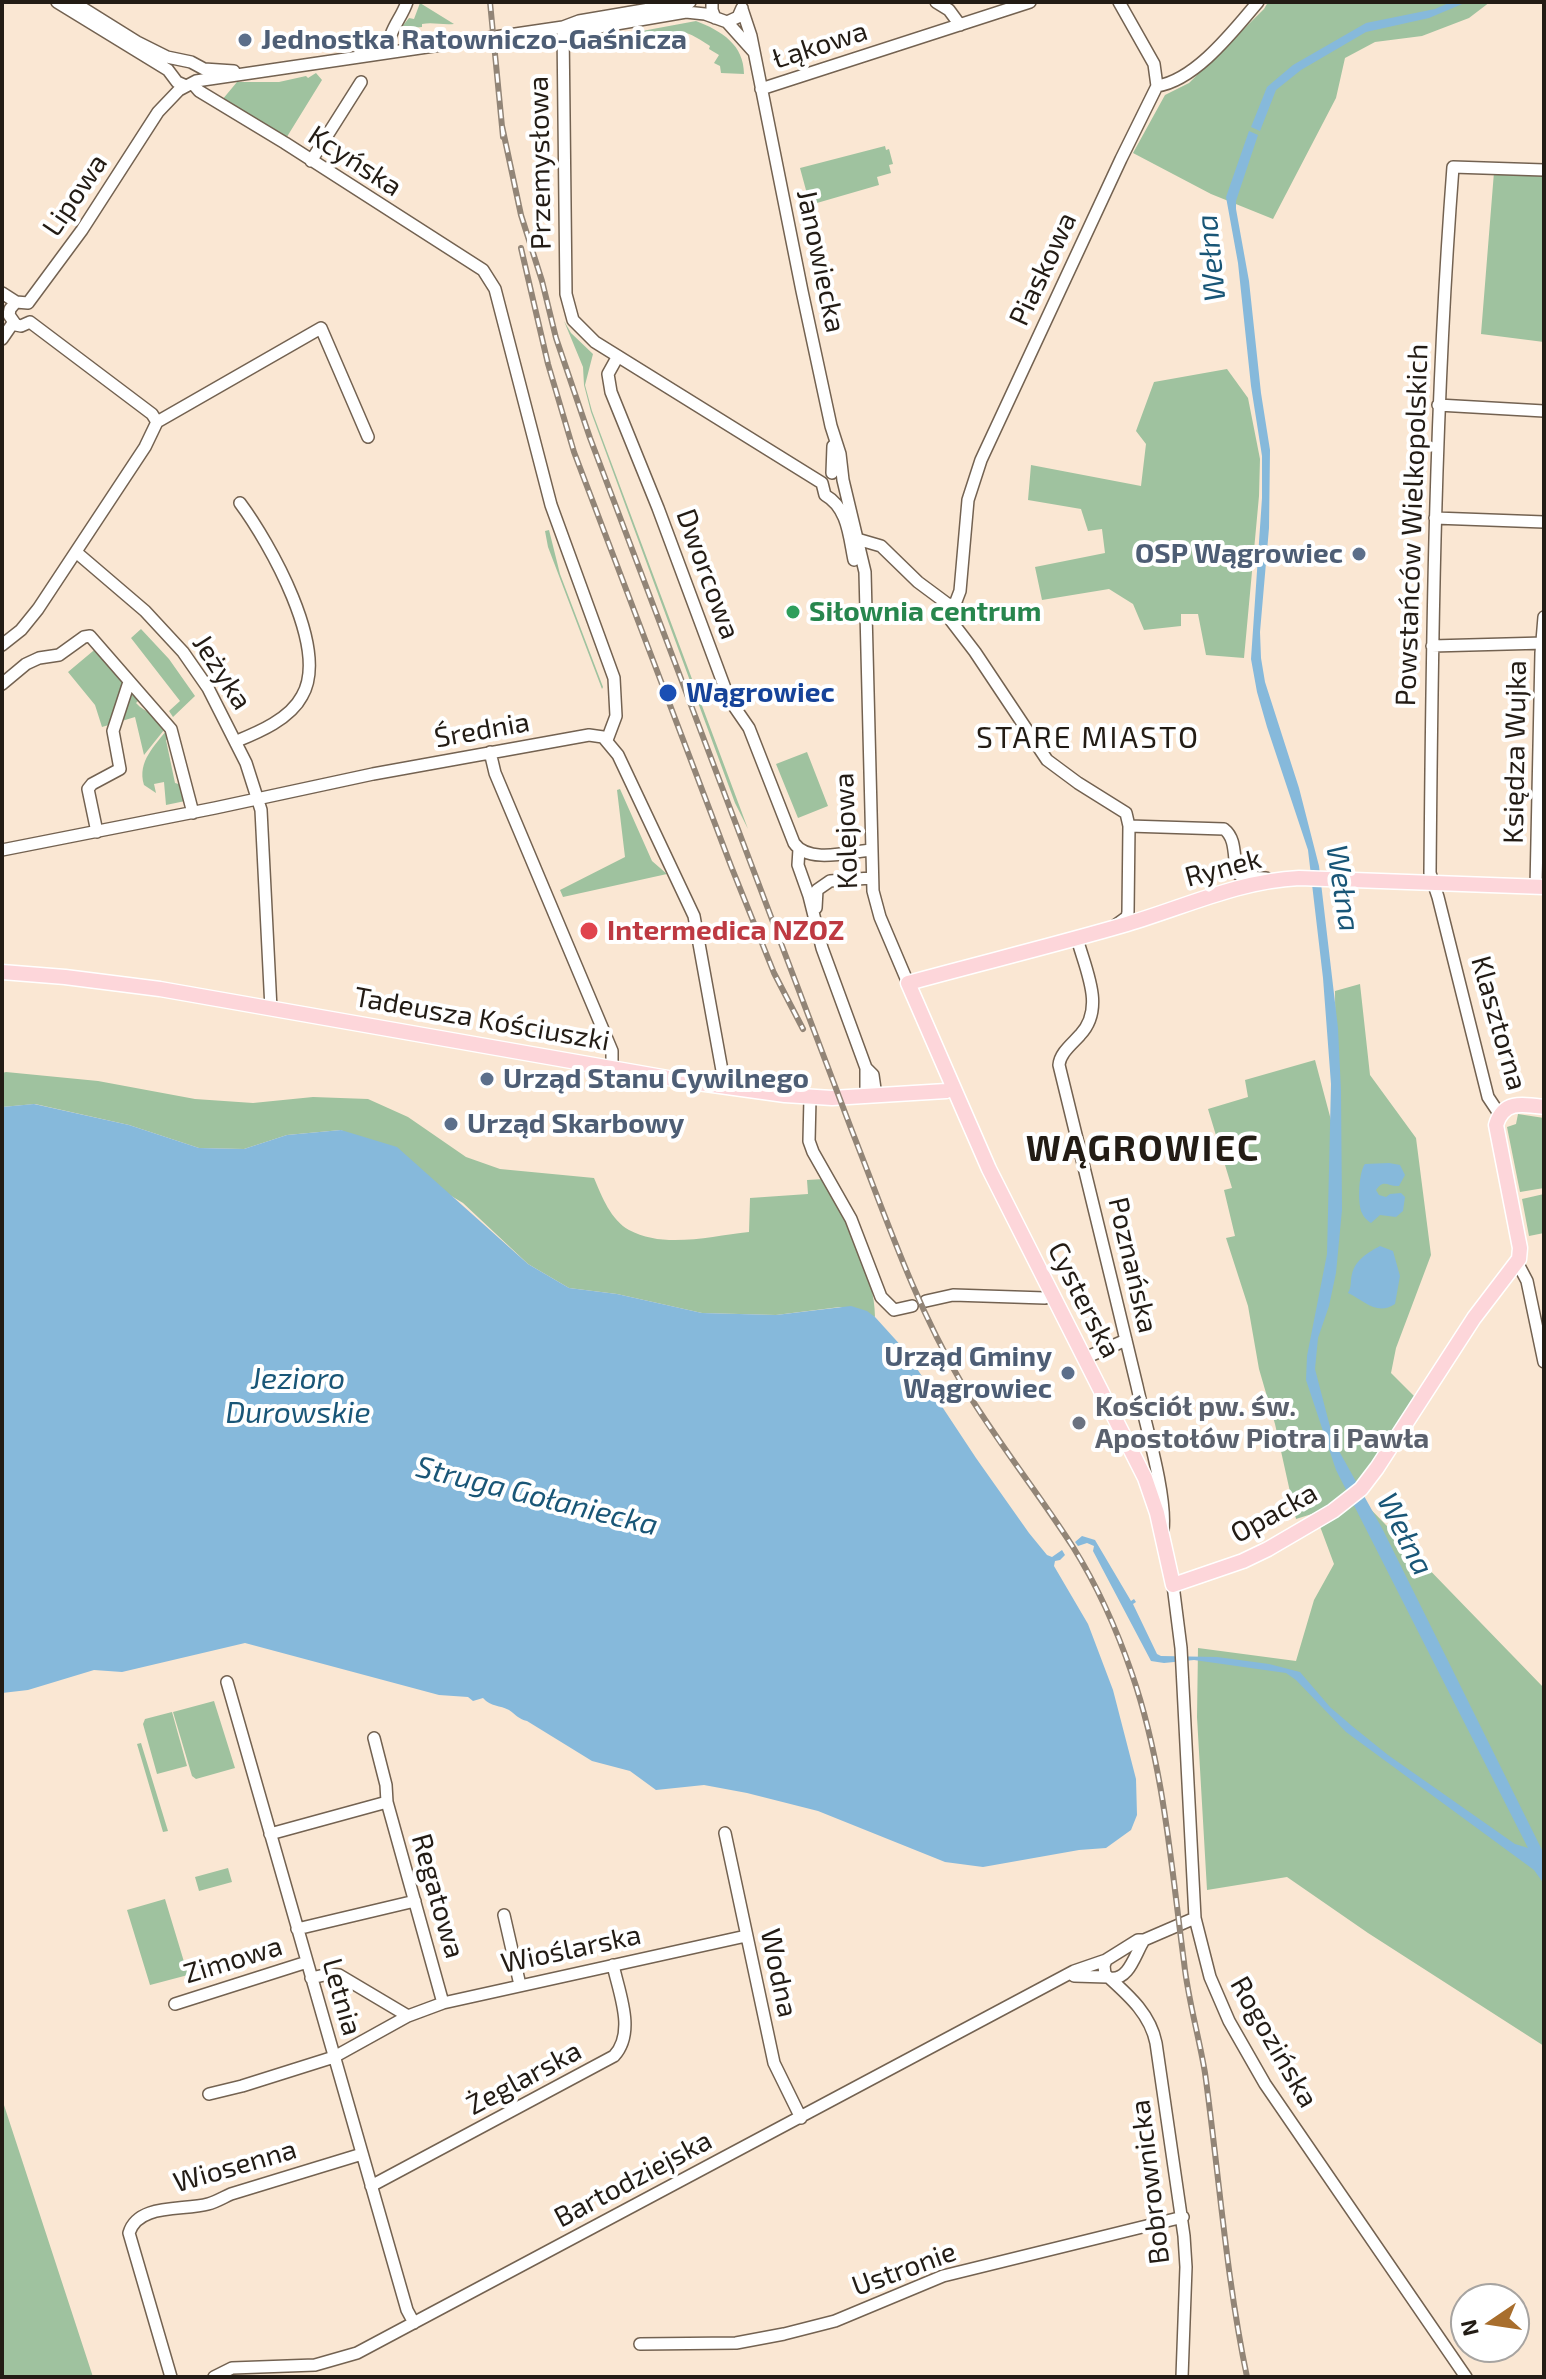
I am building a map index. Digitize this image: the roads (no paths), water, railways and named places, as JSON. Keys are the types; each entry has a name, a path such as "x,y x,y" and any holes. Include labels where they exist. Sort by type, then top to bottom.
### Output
{"main road":[{"path":"1293,878 1540,887"},
{"name":"Rynek","path":"908,983 1112,928 1237,887 1293,878"},
{"name":"Tadeusza Kościuszki","path":"2,972 121,984 725,1087 810,1098 946,1091 953,1088"},
{"name":"Kolejowa","path":"908,983 953,1088"},
{"name":"Cysterska","path":"953,1088 989,1169 1145,1478 1173,1585"},
{"path":"1500,1115 1515,1104 1544,1107"},
{"name":"Klasztorna","path":"1500,1115 1496,1132 1520,1248 1517,1262"},
{"name":"Opacka","path":"1173,1585 1243,1561 1333,1511 1367,1483 1474,1318 1517,1262"}],"street":[{"path":"57,2 174,76 180,84 563,27 626,7 690,2"},
{"path":"73,2 137,42 182,62 244,73"},
{"path":"389,52 390,35 407,2"},
{"path":"712,2 721,20"},
{"path":"936,2 949,10 960,25"},
{"path":"1119,2 1154,64 1157,86 1174,82 1197,66 1258,2"},
{"name":"Łąkowa","path":"761,89 1026,3"},
{"path":"563,27 581,30 679,13 700,13 721,20 738,17 742,6"},
{"name":"Janowiecka","path":"742,6 751,36 841,481"},
{"name":"Janowiecka","path":"721,20 753,51"},
{"name":"Przemysłowa","path":"563,27 567,301 571,315 581,331 618,356 822,483"},
{"path":"174,76 175,69 182,62"},
{"path":"192,84 199,75 196,66"},
{"name":"Lipowa","path":"2,339 14,309 82,230 158,112 174,76"},
{"path":"214,100 211,87 216,77"},
{"path":"311,161 361,82"},
{"name":"Lipowa","path":"158,112 192,84"},
{"name":"Kcyńska","path":"192,84 483,270 490,279 551,505 614,678 616,716 607,740"},
{"name":"Piaskowa","path":"952,611 961,587 968,500 981,460 1157,86"},
{"name":"Powstańców Wielkopolskich","path":"1433,883 1430,873 1432,646 1438,405 1453,167 1544,170"},
{"path":"2,293 14,309 21,326 30,322 34,313 14,309"},
{"path":"30,322 152,414 157,422"},
{"path":"2,645 31,618 145,447 157,422 321,328 368,437"},
{"name":"Dworcowa","path":"618,356 608,374 611,392 729,699 749,728 791,836 799,849 797,862 817,928 866,1068 873,1075 871,1096"},
{"path":"1438,405 1544,411"},
{"path":"822,483 841,481 840,497 833,499"},
{"name":"Kolejowa","path":"841,481 857,539 857,556"},
{"name":"Kolejowa","path":"822,483 825,495 833,499 843,512 865,572 871,878 880,917 908,983"},
{"path":"237,741 270,725 297,704 307,686 310,665 293,597 272,553 240,503"},
{"path":"1435,518 1544,522"},
{"path":"857,539 876,543 952,611 975,652 1050,763 1122,809 1129,826 1128,912 1127,917 1112,928"},
{"name":"Jeżyka","path":"76,552 170,637 208,688 237,741 259,798 266,865 271,1009"},
{"path":"857,556 877,552 891,557"},
{"name":"Księdza Wujka","path":"1540,887 1544,617"},
{"path":"2,684 26,664 59,655 87,636 93,639 174,734 193,813"},
{"path":"1432,646 1543,643"},
{"path":"97,832 88,789 120,769 113,731 129,682"},
{"name":"Średnia","path":"2,850 490,752 589,735 607,740"},
{"path":"607,740 618,755 694,916 725,1087"},
{"path":"490,752 495,773 612,1051 612,1068"},
{"name":"Rynek","path":"1129,826 1224,829 1231,836 1240,876 1293,878"},
{"path":"799,849 815,854 871,850"},
{"name":"Dworcowa","path":"817,928 816,893 821,885 836,880 871,878"},
{"name":"Klasztorna","path":"1433,883 1488,1097 1500,1115"},
{"name":"Poznańska","path":"1077,938 1094,1012 1086,1029 1060,1057 1059,1065 1147,1429 1165,1515 1162,1534"},
{"path":"810,1098 809,1141 851,1219 881,1297 894,1310 912,1306"},
{"name":"Klasztorna","path":"1517,1262 1527,1281 1544,1362"},
{"path":"926,1301 953,1295 1045,1298 1052,1295"},
{"path":"1085,1358 1126,1340"},
{"path":"1124,1435 1137,1439 1147,1429"},
{"name":"Rogozińska","path":"1173,1585 1181,1648 1195,1918 1210,1977 1245,2052 1466,2377"},
{"name":"Letnia","path":"227,1682 407,2310 414,2323"},
{"name":"Regatowa","path":"374,1738 386,1785 387,1802 443,2003"},
{"name":"Regatowa","path":"270,1834 387,1802"},
{"name":"Wodna","path":"725,1833 774,2063 801,2118"},
{"path":"297,1929 415,1901"},
{"path":"504,1915 520,1985"},
{"name":"Bartodziejska","path":"214,2377 232,2368 328,2363 351,2356 1074,1971 1111,1958 1132,1943 1195,1918"},
{"name":"Wioślarska","path":"209,2094 334,2057 408,2016 443,2003 746,1936"},
{"path":"1125,1993 1126,1972 1126,1961 1111,1958 1104,1970 1116,1980 1126,1972 1144,1940"},
{"name":"Zimowa","path":"175,2004 307,1962"},
{"name":"Żeglarska","path":"371,2186 614,2056 624,2042 625,2028 613,1965"},
{"path":"311,1978 339,1975 408,2016"},
{"name":"Bartodziejska","path":"1062,1980 1081,1975 1109,1977"},
{"name":"Bobrownicka","path":"1109,1977 1146,2015 1155,2036 1183,2217 1186,2267 1182,2377"},
{"name":"Wiosenna","path":"171,2377 129,2233 132,2223 140,2217 211,2204 231,2194 362,2154"},
{"name":"Ustronie","path":"640,2344 736,2343 784,2334 835,2321 943,2276 1183,2217"}],"water":[{"path":"1451,2 1467,2 1429,18 1366,32 1301,70 1276,90 1260,131 1251,127 1267,87 1293,65 1366,23 1435,9"},
{"path":"1249,131 1258,135 1236,209 1249,281 1270,450 1261,658 1265,682 1299,788 1319,866 1338,1028 1342,1210 1336,1273 1318,1338 1315,1369 1334,1442 1383,1530 1544,1854 1544,1884 1534,1870 1346,1732 1286,1673 1194,1660 1151,1661 1093,1551 1094,1546 1087,1543 1078,1546 1075,1542 1082,1536 1095,1540 1131,1601 1134,1599 1136,1602 1133,1604 1157,1654 1217,1657 1300,1672 1330,1707 1388,1755 1515,1844 1528,1848 1336,1470 1306,1380 1307,1356 1327,1254 1331,1084 1323,978 1308,850 1267,727 1251,659 1262,456 1238,263 1226,197"},
{"name":"Jezioro Durowskie","path":"34,1104 129,1125 199,1148 244,1149 287,1135 341,1130 397,1147 528,1264 569,1288 617,1294 702,1313 776,1315 851,1306 867,1311 904,1349 1029,1533 1047,1555 1052,1557 1062,1550 1065,1555 1055,1561 1054,1566 1088,1624 1113,1690 1136,1779 1137,1815 1131,1830 1106,1848 983,1867 945,1862 818,1811 747,1793 704,1785 656,1790 630,1771 592,1761 509,1710 483,1698 473,1701 468,1697 439,1695 245,1643 122,1672 94,1670 28,1690 2,1693 2,1107"},
{"path":"1365,1164 1400,1165 1405,1175 1399,1186 1384,1184 1376,1190 1386,1197 1401,1193 1405,1197 1403,1211 1396,1217 1380,1215 1371,1223 1360,1208 1363,1168"},
{"path":"1380,1246 1393,1251 1400,1276 1395,1304 1377,1308 1348,1293 1356,1265"}],"railway":[{"path":"490,2 503,137"},
{"path":"502,126 521,215 556,338 590,438 902,1259 929,1322 961,1382 1091,1578 1132,1674 1152,1745 1165,1816 1186,1976 1205,2073 1228,2263 1247,2377"},
{"path":"521,248 548,364 574,452 731,866 774,973 803,1029"}],"place":[{"name":"Jednostka Ratowniczo-Gaśnicza","path":"245,40"},
{"name":"OSP Wągrowiec","path":"1359,554"},
{"name":"Siłownia centrum","path":"793,612"},
{"name":"Wągrowiec","path":"668,693"},
{"name":"Intermedica NZOZ","path":"589,931"},
{"name":"Urząd Stanu Cywilnego","path":"487,1079"},
{"name":"Urząd Skarbowy","path":"451,1124"},
{"name":"Urząd Gminy Wągrowiec","path":"1068,1373"},
{"name":"Kościół pw. św. Apostołów Piotra i Pawła","path":"1079,1423"}],"district":[{"name":"STARE MIASTO","path":"1088,738"},
{"name":"WĄGROWIEC","path":"1143,1149"}],"water label":[{"name":"Wełna","path":"1211,258"},
{"name":"Wełna","path":"1343,888"},
{"name":"Struga Gołaniecka","path":"537,1496"},
{"name":"Wełna","path":"1405,1534"}]}
